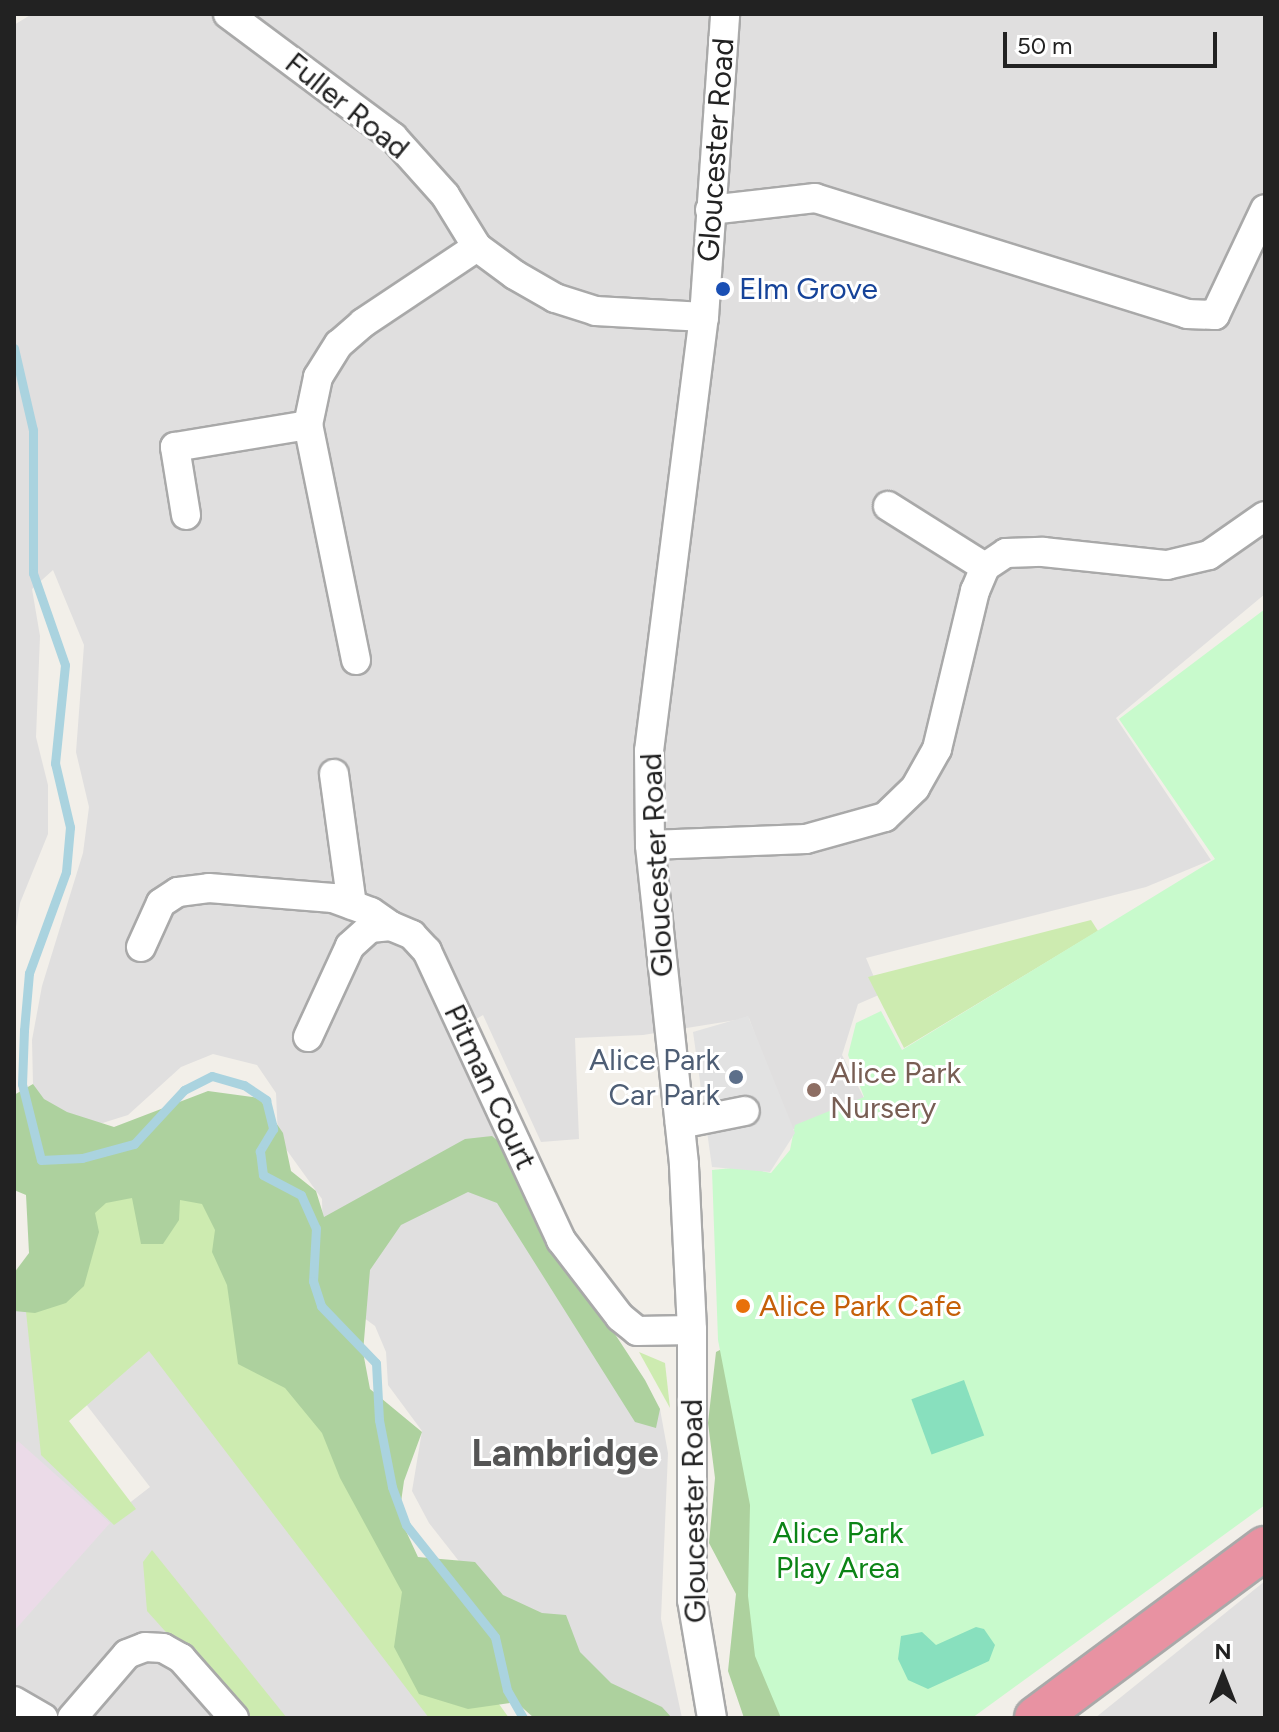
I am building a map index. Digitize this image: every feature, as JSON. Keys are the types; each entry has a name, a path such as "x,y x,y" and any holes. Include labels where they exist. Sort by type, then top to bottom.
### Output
{"highway":[{"path":"1036,1718 1265,1548"}],"street":[{"name":"Fuller Road","path":"228,14 393,137 445,195 477,247 555,298 596,311 704,317"},
{"name":"Gloucester Road","path":"712,1718 692,1600 692,1330 680,1124 650,845 653,695 704,317 725,14"},
{"path":"710,210 815,198 1187,314 1215,315 1265,209"},
{"path":"356,660 308,425 318,377 339,344 477,247"},
{"path":"186,515 175,447 308,425"},
{"path":"888,506 985,567"},
{"path":"650,845 806,839 885,817 915,788 937,749 985,567 1006,553 1043,552 1167,565 1209,555 1265,516"},
{"path":"334,774 352,905"},
{"path":"141,947 161,903 178,892 209,888 333,898 391,926"},
{"path":"308,1037 350,946 370,928 391,926"},
{"name":"Pitman Court","path":"391,926 412,935 427,951 561,1240 620,1317 637,1331 692,1330"},
{"path":"680,1124 745,1111"},
{"path":"72,1718 127,1654 145,1647 163,1648 181,1658 234,1718"},
{"path":"14,1701 43,1718"}],"shaded area":[{"path":"32,14 1265,14 1265,594 1116,718 1211,860 1146,887 866,958 881,994 858,1004 842,1055 866,1102 789,1131 749,1018 643,1035 575,1038 579,1139 541,1142 483,1015 454,1032 547,1229 660,1409 668,1453 661,1619 682,1718 582,1718 429,1523 412,1491 422,1431 388,1385 386,1352 375,1326 341,1301 323,1244 322,1199 278,1138 276,1093 257,1065 213,1054 181,1067 128,1115 93,1126 50,1114 33,1084 32,1040 42,986 83,853 89,807 76,752 84,645 53,570 32,589 40,636 36,737 48,785 48,834 20,903 14,939 14,25"},
{"name":"Alice Park Car Park","path":"748,1016 795,1133 770,1172 712,1167 693,1032"},
{"path":"36,1300 47,1435 123,1508 150,1487 82,1399 160,1331 454,1718 14,1718 14,1309"},
{"path":"18,1441 110,1523 14,1631 14,1447"},
{"path":"1265,1581 1265,1718 1095,1718"}],"green space":[{"name":"Alice Park Play Area","path":"1265,609 1265,1505 972,1718 781,1718 755,1656 748,1596 750,1505 718,1340 712,1170 742,1167 771,1173 790,1150 795,1125 864,1097 848,1055 856,1023 881,1011 902,1050 1215,859 1119,719"},
{"path":"1091,920 1098,931 904,1048 868,977"},
{"path":"33,1084 44,1099 67,1112 114,1127 208,1091 259,1098 283,1133 291,1171 316,1191 324,1217 465,1139 492,1136 510,1151 547,1230 645,1380 660,1409 656,1428 635,1422 497,1203 468,1192 401,1225 370,1270 363,1352 370,1389 422,1432 404,1481 399,1516 418,1557 475,1562 503,1595 542,1613 566,1615 580,1652 611,1683 662,1707 672,1718 534,1718 516,1702 468,1709 419,1694 394,1647 402,1592 340,1478 322,1433 285,1388 238,1364 227,1285 212,1252 215,1230 202,1204 180,1200 179,1220 163,1244 141,1244 132,1198 106,1203 95,1213 99,1232 84,1286 66,1303 35,1313 14,1311 14,1273 29,1253 26,1195 14,1190 14,1095"},
{"path":"218,1136 376,1532 509,1718 429,1718 149,1351 69,1421 136,1509 114,1525 41,1455 25,1302 70,1189"},
{"path":"741,1339 889,1718 744,1718 728,1671 736,1594 709,1543 715,1478 708,1423 716,1352"},
{"path":"639,1352 665,1363 670,1408"},
{"path":"964,1380 984,1435 932,1455 911,1399"},
{"path":"152,1550 287,1718 243,1718 147,1611 143,1562"},
{"path":"976,1627 984,1629 995,1645 989,1661 928,1689 908,1680 898,1659 901,1636 922,1632 936,1645"}],"waterway":[{"path":"14,348 33,430 33,573 65,665 55,763 70,827 66,872 29,973 24,1030 22,1084 41,1160 82,1158 134,1144 184,1090 212,1076 244,1085 266,1100 273,1129 260,1151 263,1175 301,1195 316,1228 313,1281 321,1306 376,1363 379,1420 392,1487 406,1525 495,1637 507,1690 523,1718"}],"place":[{"name":"Elm Grove","path":"723,289"},
{"name":"Alice Park Car Park","path":"736,1077"},
{"name":"Alice Park Nursery","path":"814,1090"},
{"name":"Alice Park Cafe","path":"743,1306"}],"district":[{"name":"Lambridge","path":"565,1454"}]}
